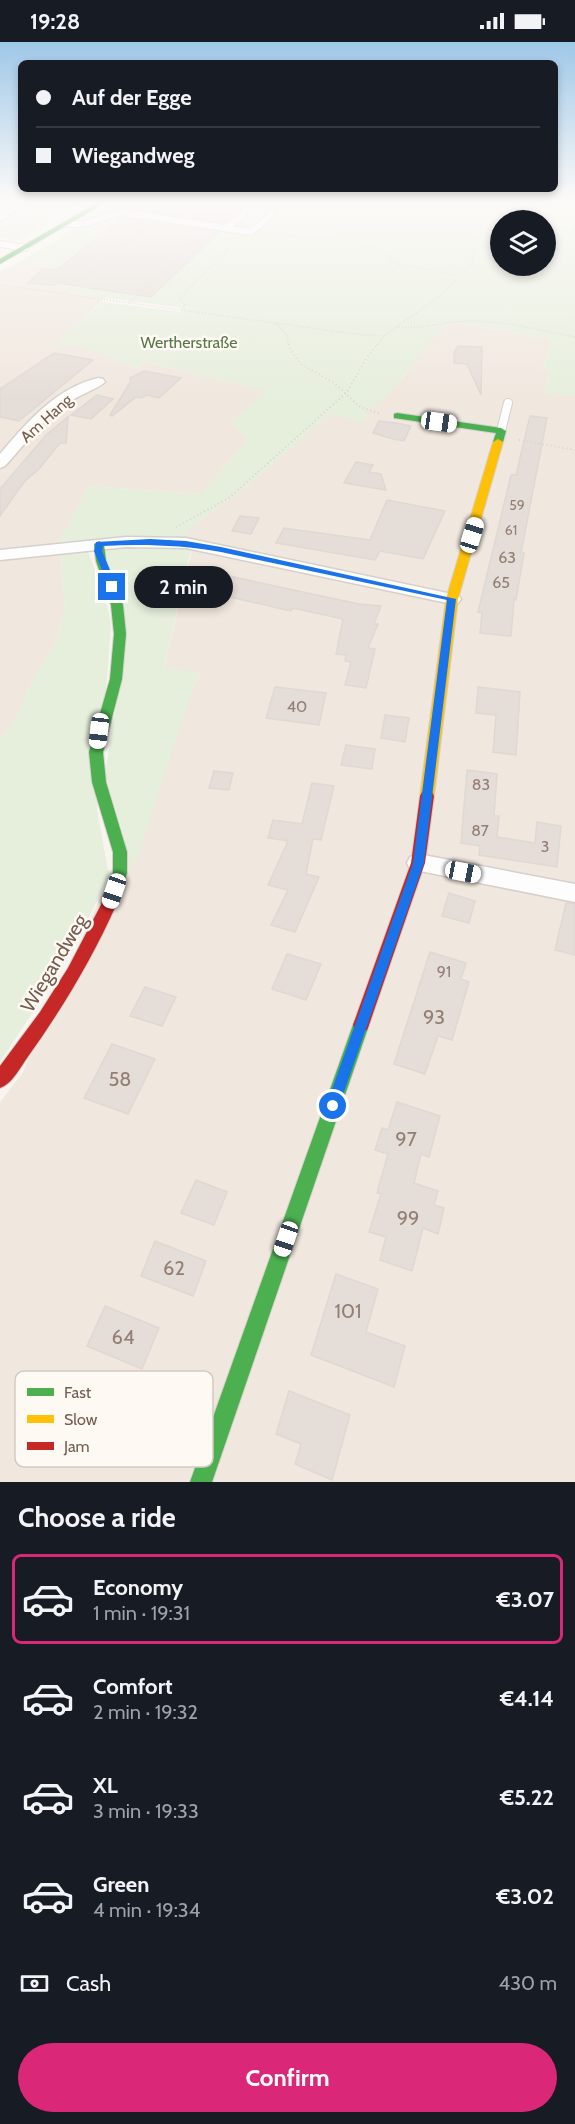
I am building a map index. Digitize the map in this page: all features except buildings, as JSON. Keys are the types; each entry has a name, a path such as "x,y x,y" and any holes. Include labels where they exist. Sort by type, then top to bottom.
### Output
{"street":[{"name":"Am Hang","path":"0,463 39,419 81,387 98,382"},
{"path":"213,1448 418,863 452,599 500,434 397,416"},
{"path":"0,555 99,544 186,543 452,599"},
{"name":"Wiegandweg","path":"0,1080 20,1055 66,987 106,913 121,870 119,842 105,805 98,777 96,754 99,731 111,701 119,638 119,613 98,551 99,544"},
{"path":"418,863 575,892"},
{"path":"201,1482 206,1467"}],"lane":[{"path":"500,434 508,403"}],"path":[{"path":"63,294 96,266"},
{"path":"130,302 168,266"},
{"path":"181,309 185,305 179,299 213,266"},
{"path":"408,266 460,275"},
{"path":"150,542 155,536 182,525 229,498 347,392 366,359 384,336 444,293 468,266"},
{"path":"0,285 384,336"},
{"path":"276,322 286,334 296,360 347,392 360,406 371,412 397,416"},
{"path":"396,327 427,327 455,322 506,323 575,337"},
{"path":"500,434 575,450"}],"shaded area":[{"path":"11,266 69,266 90,269 63,291 106,297 56,345 82,346 136,368 144,362 267,391 231,423 249,439 201,494 89,486 59,542 65,609 56,642 33,680 12,726 0,738 0,272"},
{"path":"454,322 551,340 543,369 550,371 545,393 575,396 575,1482 0,1482 0,1102 22,1074 200,673 164,668 194,541 183,539 187,531 248,485 331,413 366,409 403,378 422,349 443,327"}],"green space":[{"name":"Wertherstraße","path":"69,266 490,266 490,276 556,276 556,266 575,266 575,396 545,393 550,371 543,370 551,340 454,322 441,330 430,342 388,395 378,404 366,409 366,418 362,422 331,414 248,485 187,531 183,539 148,538 59,542 89,486 201,494 249,439 231,423 267,391 144,362 136,368 82,346 55,345 102,302 180,312 183,308 63,292 90,269"},
{"path":"125,547 191,550 164,667 200,672 134,870 105,774 119,687 106,549"},
{"path":"60,551 88,552 105,596 111,625 97,810 109,876 72,952 0,1062 0,738 12,726 33,680 56,642 65,609"}],"traffic: fast":[{"path":"397,416 501,431 498,442"},
{"path":"99,544 101,561 117,605 120,634 116,679 96,752 99,782 120,852 120,873 109,903"},
{"path":"213,1448 361,1025"},
{"path":"201,1482 206,1467"}],"traffic: slow":[{"path":"427,796 452,599 498,442"}],"traffic: jam":[{"path":"361,1025 418,863 427,796"},
{"path":"0,1080 74,973 109,903"}],"route":[{"path":"112,587 98,551 99,544 186,543 452,599 418,863 333,1106"}]}
